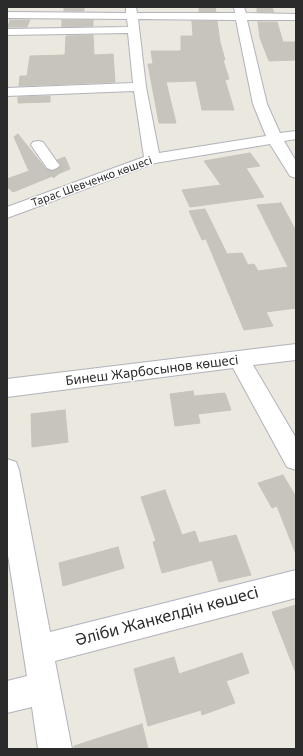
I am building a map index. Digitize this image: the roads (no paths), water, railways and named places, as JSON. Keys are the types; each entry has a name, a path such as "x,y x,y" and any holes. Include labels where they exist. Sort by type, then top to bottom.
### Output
{"street":[{"path":"131,11 140,87 152,159"},
{"path":"7,15 131,11 240,12 296,17"},
{"path":"240,12 260,104 276,139 296,173"},
{"path":"7,32 133,30"},
{"path":"7,92 140,87"},
{"name":"Тарас Шевченко көшесі","path":"7,213 75,189 152,159 296,136"},
{"path":"38,145 55,169 75,189"},
{"name":"Бинеш Жарбосынов көшесі","path":"7,388 296,352"},
{"path":"238,360 296,460"},
{"path":"7,470 37,651 56,749"},
{"name":"Әліби Жанкелдін көшесі","path":"37,651 296,584"},
{"path":"7,697 45,688"}],"tunnel":[{"path":"52,165 59,174"}]}
